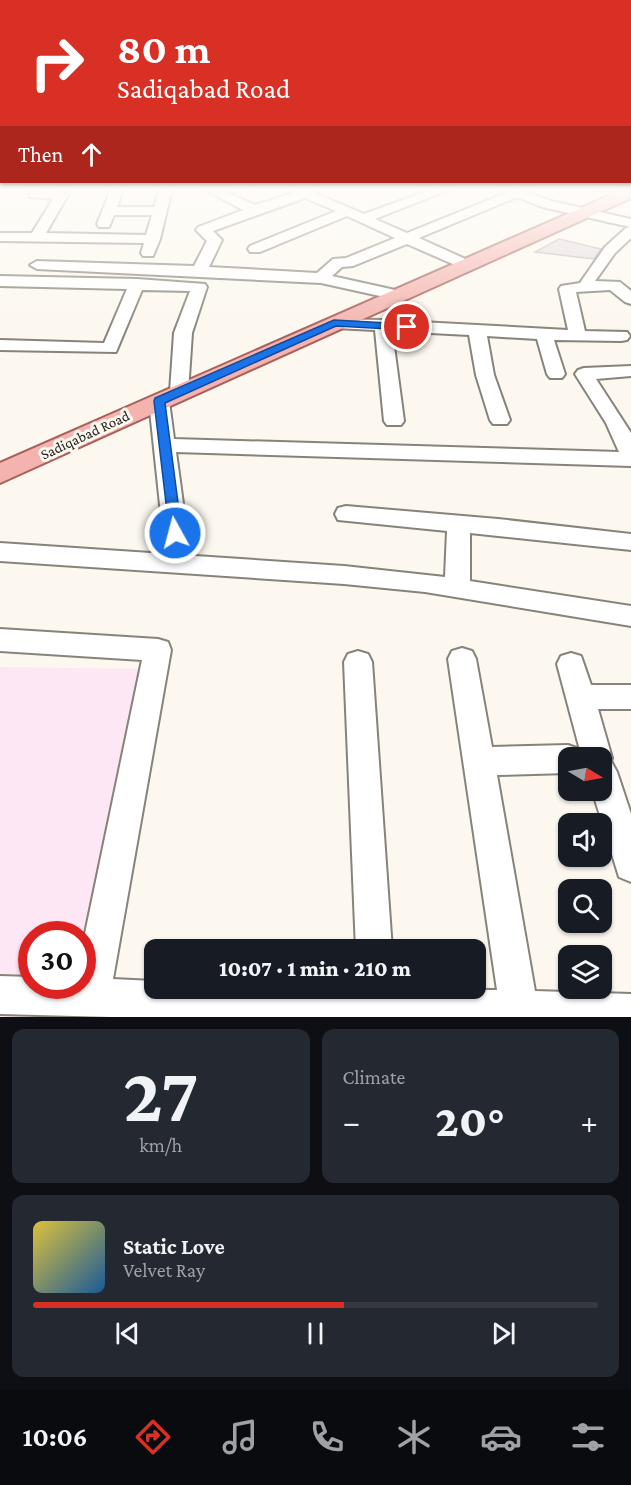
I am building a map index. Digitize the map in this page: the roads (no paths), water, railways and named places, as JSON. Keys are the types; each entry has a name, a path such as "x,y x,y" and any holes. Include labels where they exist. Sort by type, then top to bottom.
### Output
{"main road":[{"name":"Sadiqabad Road","path":"0,474 531,236"}],"street":[{"path":"0,345 110,348 154,236"},
{"path":"199,271 215,240 211,236"},
{"path":"255,249 286,236"},
{"path":"588,286 586,281 618,236"},
{"path":"0,237 153,240"},
{"path":"321,278 338,262 348,263 406,237 466,265"},
{"path":"27,281 40,260 198,287 183,333 169,397 165,445 175,533"},
{"path":"0,281 140,276 199,271 321,278 398,295"},
{"path":"578,336 567,289 614,285 631,299"},
{"path":"334,323 544,335 621,336"},
{"path":"383,325 394,421"},
{"path":"477,331 485,375 500,420"},
{"path":"544,335 556,374"},
{"path":"165,445 631,457 616,423 584,374 631,371"},
{"path":"346,514 631,542"},
{"path":"457,587 459,524"},
{"path":"0,552 344,575 457,587 631,616"},
{"path":"0,640 158,650 96,972"},
{"path":"462,659 526,1012"},
{"path":"358,662 373,939"},
{"path":"571,664 594,747"},
{"path":"580,697 631,697"},
{"path":"479,761 558,759"},
{"path":"612,792 624,817 631,865"},
{"path":"0,995 18,996"},
{"path":"96,998 387,1004 526,1012 631,1013"}]}
